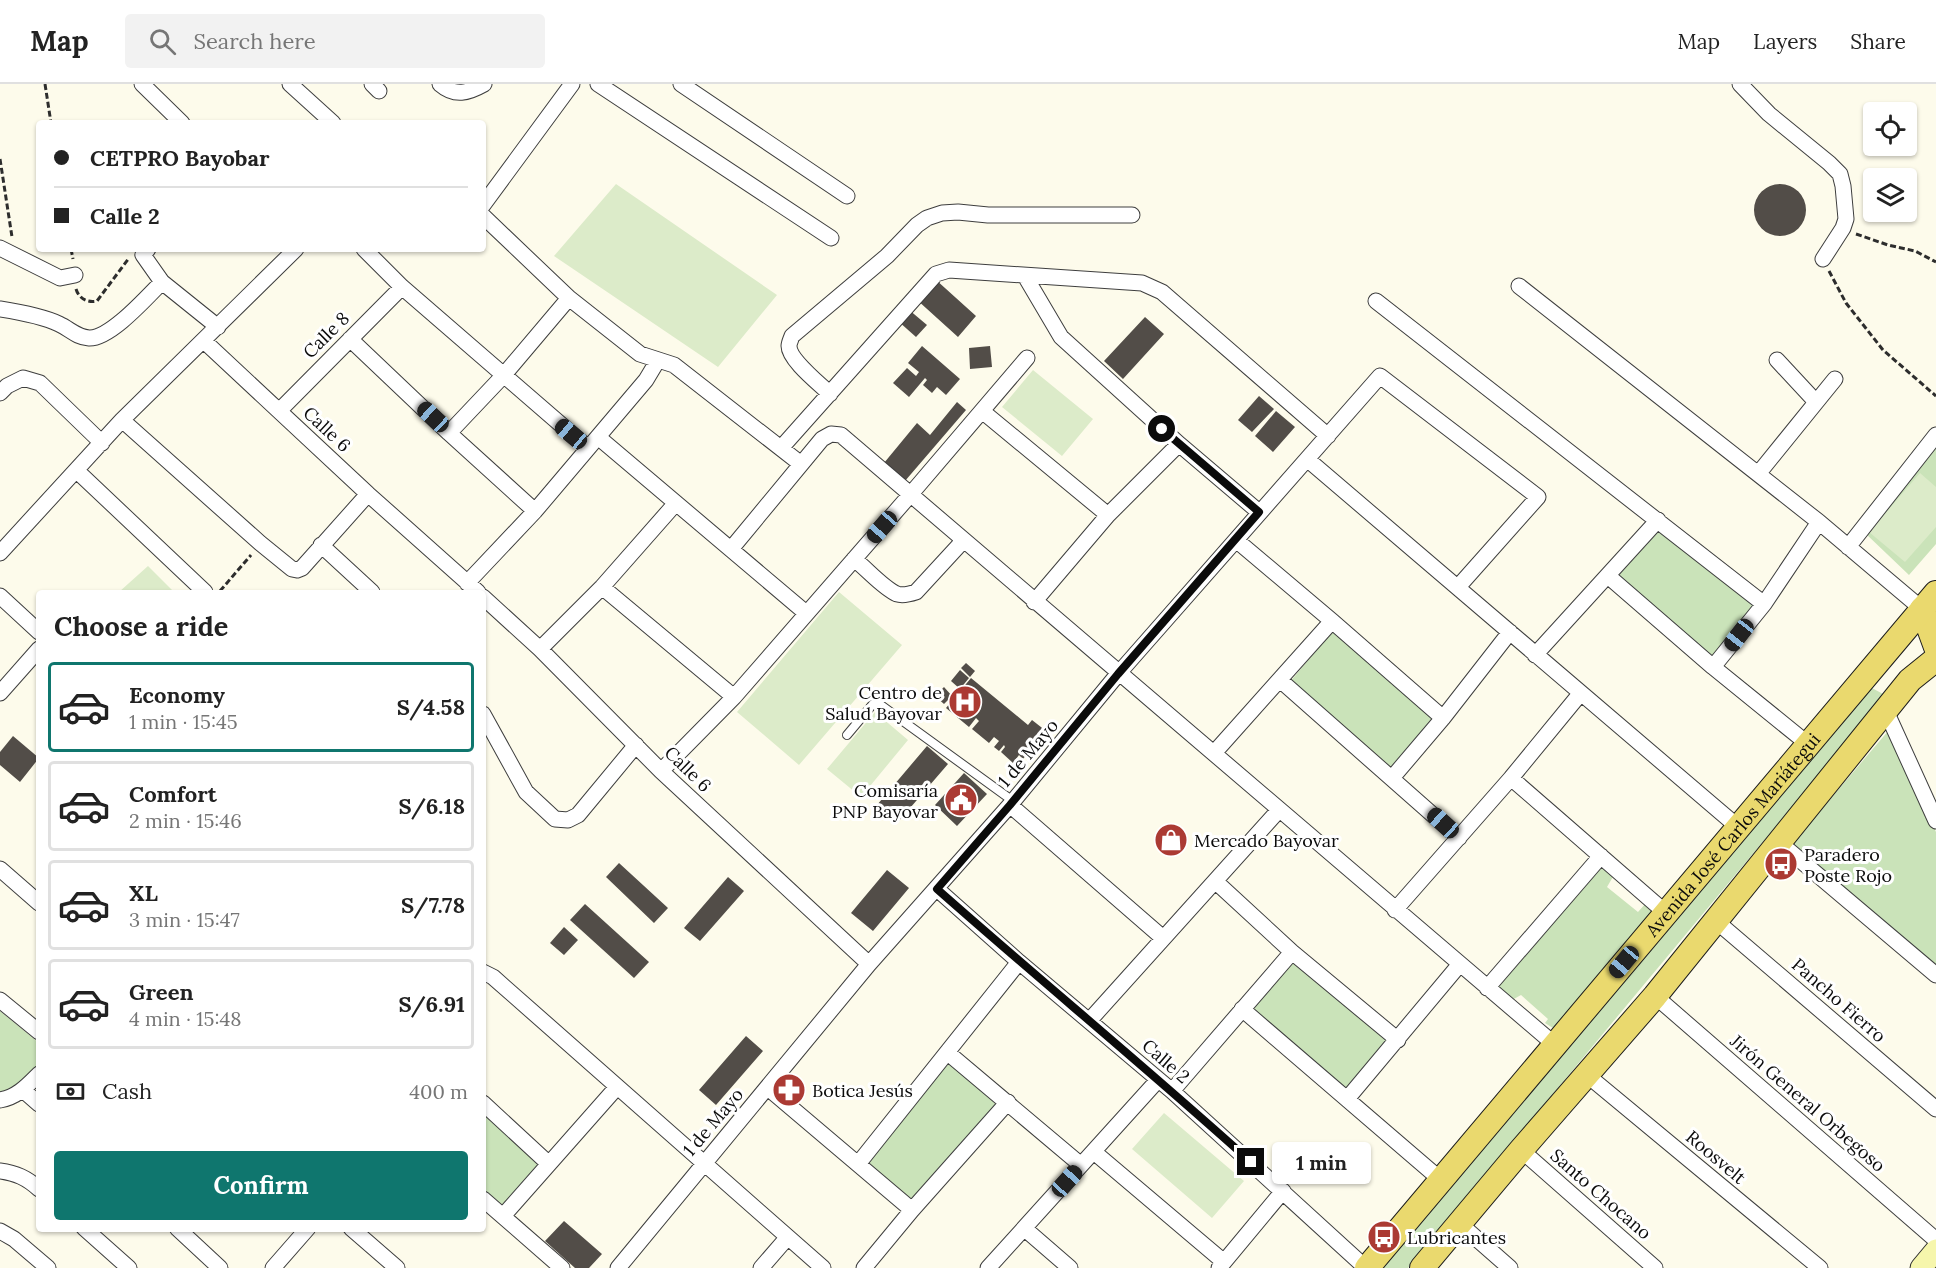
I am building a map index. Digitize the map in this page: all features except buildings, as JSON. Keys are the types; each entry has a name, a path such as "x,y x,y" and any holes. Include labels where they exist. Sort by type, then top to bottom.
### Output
{"main road":[{"path":"1929,601 1936,647"},
{"name":"Avenida José Carlos Mariátegui","path":"1366,1268 1929,601"},
{"path":"1422,1268 1655,996 1910,680 1936,659"},
{"path":"1871,670 1892,703"}],"street":[{"path":"290,84 330,120"},
{"path":"440,84 447,90 458,93 469,92 484,84"},
{"path":"486,201 572,84"},
{"path":"598,84 831,238"},
{"path":"681,84 847,196"},
{"path":"1740,84 1769,114 1840,174 1846,204 1846,219 1843,228 1823,259"},
{"path":"151,87 179,120"},
{"path":"830,394 798,363 791,353 788,344 792,336 887,256 917,225 927,218 942,213 1032,216 1132,215"},
{"path":"486,219 569,298 640,354 674,365 801,465"},
{"path":"0,248 60,278 75,275"},
{"path":"146,252 143,255 162,282 218,327"},
{"path":"0,553 122,420 293,252"},
{"path":"367,252 402,287 503,376 676,503 806,613"},
{"path":"781,448 936,274 949,270 1142,283 1162,292 1328,436"},
{"path":"1025,276 1061,337 1179,444 1259,512"},
{"path":"0,309 60,324 75,335 91,338 108,332 123,321 162,282"},
{"path":"1519,286 1820,522 1848,547 1929,601"},
{"name":"Calle 8","path":"279,411 402,287"},
{"path":"449,433 503,376 569,298"},
{"path":"1376,301 1764,604"},
{"path":"350,339 535,511"},
{"name":"Calle 6","path":"204,341 473,588"},
{"path":"661,771 734,697 1027,358"},
{"path":"473,588 646,380 658,360"},
{"path":"1777,360 1816,402"},
{"name":"1 de Mayo","path":"618,1268 869,964 1012,803 1118,674 1380,376 1538,497 1458,587"},
{"path":"2,386 22,378 40,383 102,443"},
{"path":"1758,474 1835,379"},
{"path":"982,411 1108,515"},
{"path":"122,420 292,569 302,568 368,494"},
{"path":"731,549 822,439 831,434 841,435 1118,674 1214,753 1554,1044"},
{"path":"1848,547 1936,435"},
{"path":"1034,602 1108,515 1179,444"},
{"path":"1307,459 1738,827"},
{"path":"77,471 203,590"},
{"path":"540,649 602,587 676,503"},
{"path":"1535,655 1658,520"},
{"path":"1713,667 1764,604 1820,522"},
{"path":"854,559 897,594 907,595 916,592 963,540"},
{"path":"1236,540 1443,718"},
{"path":"321,545 370,590"},
{"path":"1608,576 1713,667 1808,744"},
{"path":"602,587 734,697"},
{"path":"0,596 36,629"},
{"name":"Calle 6","path":"486,600 540,649 661,771 869,964"},
{"path":"1214,753 1332,621"},
{"path":"1392,778 1443,718 1510,632"},
{"path":"0,693 36,652"},
{"path":"1280,680 1459,838"},
{"path":"1395,910 1580,694"},
{"path":"1892,703 1936,821"},
{"path":"486,719 526,792 555,819 568,820 578,815 636,745"},
{"path":"1511,777 1665,913"},
{"path":"1012,803 1163,938"},
{"path":"1089,1021 1279,810"},
{"path":"1780,843 1936,975"},
{"path":"1487,988 1601,856"},
{"path":"0,869 36,900"},
{"path":"1215,881 1292,952 1398,1040"},
{"name":"Calle 2","path":"937,889 1019,962 1172,1091 1366,1268"},
{"name":"Pancho Fierro","path":"1716,921 1936,1109"},
{"path":"1172,1091 1292,952"},
{"path":"858,1164 1019,962"},
{"path":"1347,1100 1460,964"},
{"path":"486,974 493,977 823,1268"},
{"name":"Jirón General Orbegoso","path":"1655,996 1936,1240"},
{"path":"0,1000 36,1030"},
{"path":"1242,1009 1441,1180"},
{"path":"948,1053 1081,1166"},
{"name":"Roosvelt","path":"1587,1075 1820,1268"},
{"path":"0,1100 8,1099 23,1090 36,1077"},
{"path":"988,1268 1158,1080"},
{"path":"504,1216 617,1087"},
{"path":"768,1088 912,1209"},
{"path":"23,1090 36,1101"},
{"path":"864,1268 912,1209 1008,1102"},
{"path":"486,1106 549,1164"},
{"name":"Santo Chocano","path":"1521,1150 1655,1268"},
{"path":"1094,1152 1222,1265 1283,1191"},
{"path":"0,1171 15,1173 36,1186"},
{"path":"486,1201 562,1268"},
{"path":"1460,1224 1510,1268"},
{"path":"1025,1229 1070,1268"},
{"path":"0,1231 14,1239 48,1268"},
{"path":"88,1232 129,1268"},
{"path":"181,1232 220,1268"},
{"path":"273,1268 304,1232"},
{"path":"356,1232 396,1268"},
{"path":"761,1268 787,1238"},
{"path":"1922,1268 1936,1250"}],"lane":[{"path":"847,735 873,704 878,703 1012,803"}],"path":[{"path":"45,84 51,120"},
{"path":"0,159 15,255"},
{"path":"1843,228 1888,245 1915,251 1936,262"},
{"path":"75,275 76,292 84,300 98,301 131,255"},
{"path":"1823,259 1846,303 1883,350 1936,396"},
{"path":"221,590 260,543"}],"green space":[{"path":"616,184 777,295 718,367 554,256"},
{"path":"1033,370 1093,419 1062,456 1002,407"},
{"path":"1936,443 1936,544 1909,575 1865,533"},
{"path":"1920,473 1936,487 1936,527 1905,562 1869,532"},
{"path":"1660,526 1759,605 1715,661 1617,577"},
{"path":"148,566 172,590 121,590"},
{"path":"839,592 902,645 799,765 737,712"},
{"path":"1335,628 1435,716 1389,769 1289,683"},
{"path":"1870,687 1885,695 1408,1268 1383,1268"},
{"path":"875,712 908,740 861,797 827,769"},
{"path":"1889,730 1936,832 1936,968 1791,845"},
{"path":"1599,867 1603,867 1614,875 1607,887 1638,912 1646,903 1654,912 1556,1030 1545,1023 1548,1019 1521,995 1512,1000 1505,999 1496,983"},
{"path":"1292,960 1393,1042 1349,1096 1251,1008"},
{"path":"0,1011 36,1041 36,1073 29,1079 0,1094"},
{"path":"949,1063 997,1103 910,1201 866,1163"},
{"path":"486,1112 542,1162 503,1208 486,1194"},
{"path":"1164,1113 1244,1181 1212,1218 1132,1149"}],"place":[{"name":"Centro de Salud Bayovar","path":"965,702"},
{"name":"Comisaría PNP Bayovar","path":"961,800"},
{"name":"Mercado Bayovar","path":"1171,840"},
{"name":"Paradero Poste Rojo","path":"1781,864"},
{"name":"Botica Jesús","path":"789,1090"},
{"name":"Lubricantes","path":"1384,1237"}],"route":[{"path":"1162,429 1259,512 1118,674 937,889 1251,1162"}]}
